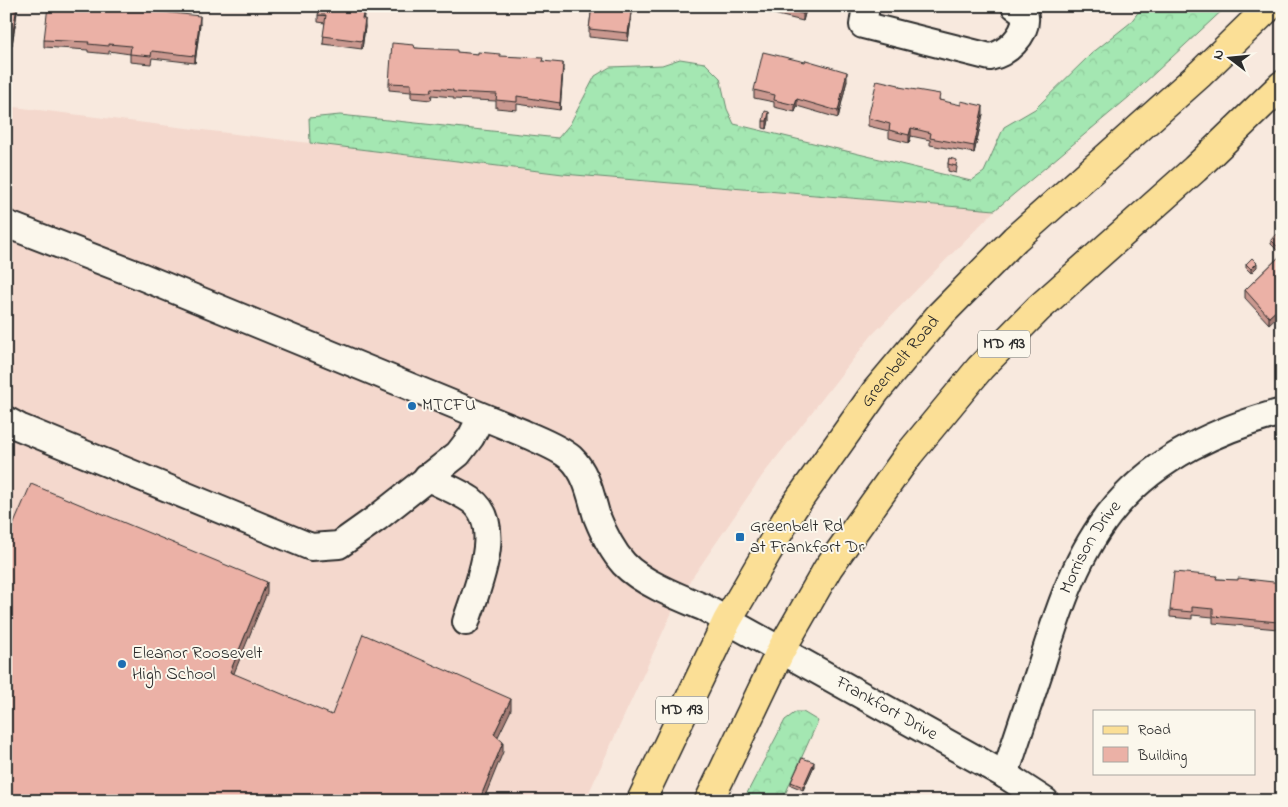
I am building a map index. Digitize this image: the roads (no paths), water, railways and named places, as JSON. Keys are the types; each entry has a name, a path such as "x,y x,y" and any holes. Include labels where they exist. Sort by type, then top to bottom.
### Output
{"main road":[{"name":"Greenbelt Road","path":"640,801 727,620 809,485 876,391 939,316 1015,239 1200,74 1270,6"},
{"name":"MD 193","path":"709,801 781,650 828,568 909,454 980,368 1039,308 1195,169 1282,85"}],"street":[{"path":"866,6 863,25 990,57 1000,56 1010,48 1020,33 1025,17 1022,11 1015,6"},
{"name":"Frankfort Drive","path":"7,228 138,275 523,433 570,457 589,488 598,519 624,564 654,584 727,620 1005,775 1045,801"},
{"name":"Morrison Drive","path":"1005,775 1054,626 1082,555 1116,506 1147,476 1178,454 1224,430 1282,412"},
{"path":"6,420 19,428 311,547 339,544 377,518 458,454 471,437 481,417"},
{"path":"427,477 472,501 485,518 489,542 466,622"}],"place":[{"name":"MTCFU","path":"412,406"},
{"name":"Greenbelt Rd at Frankfort Dr","path":"740,537"},
{"name":"Eleanor Roosevelt High School","path":"122,664"}]}
